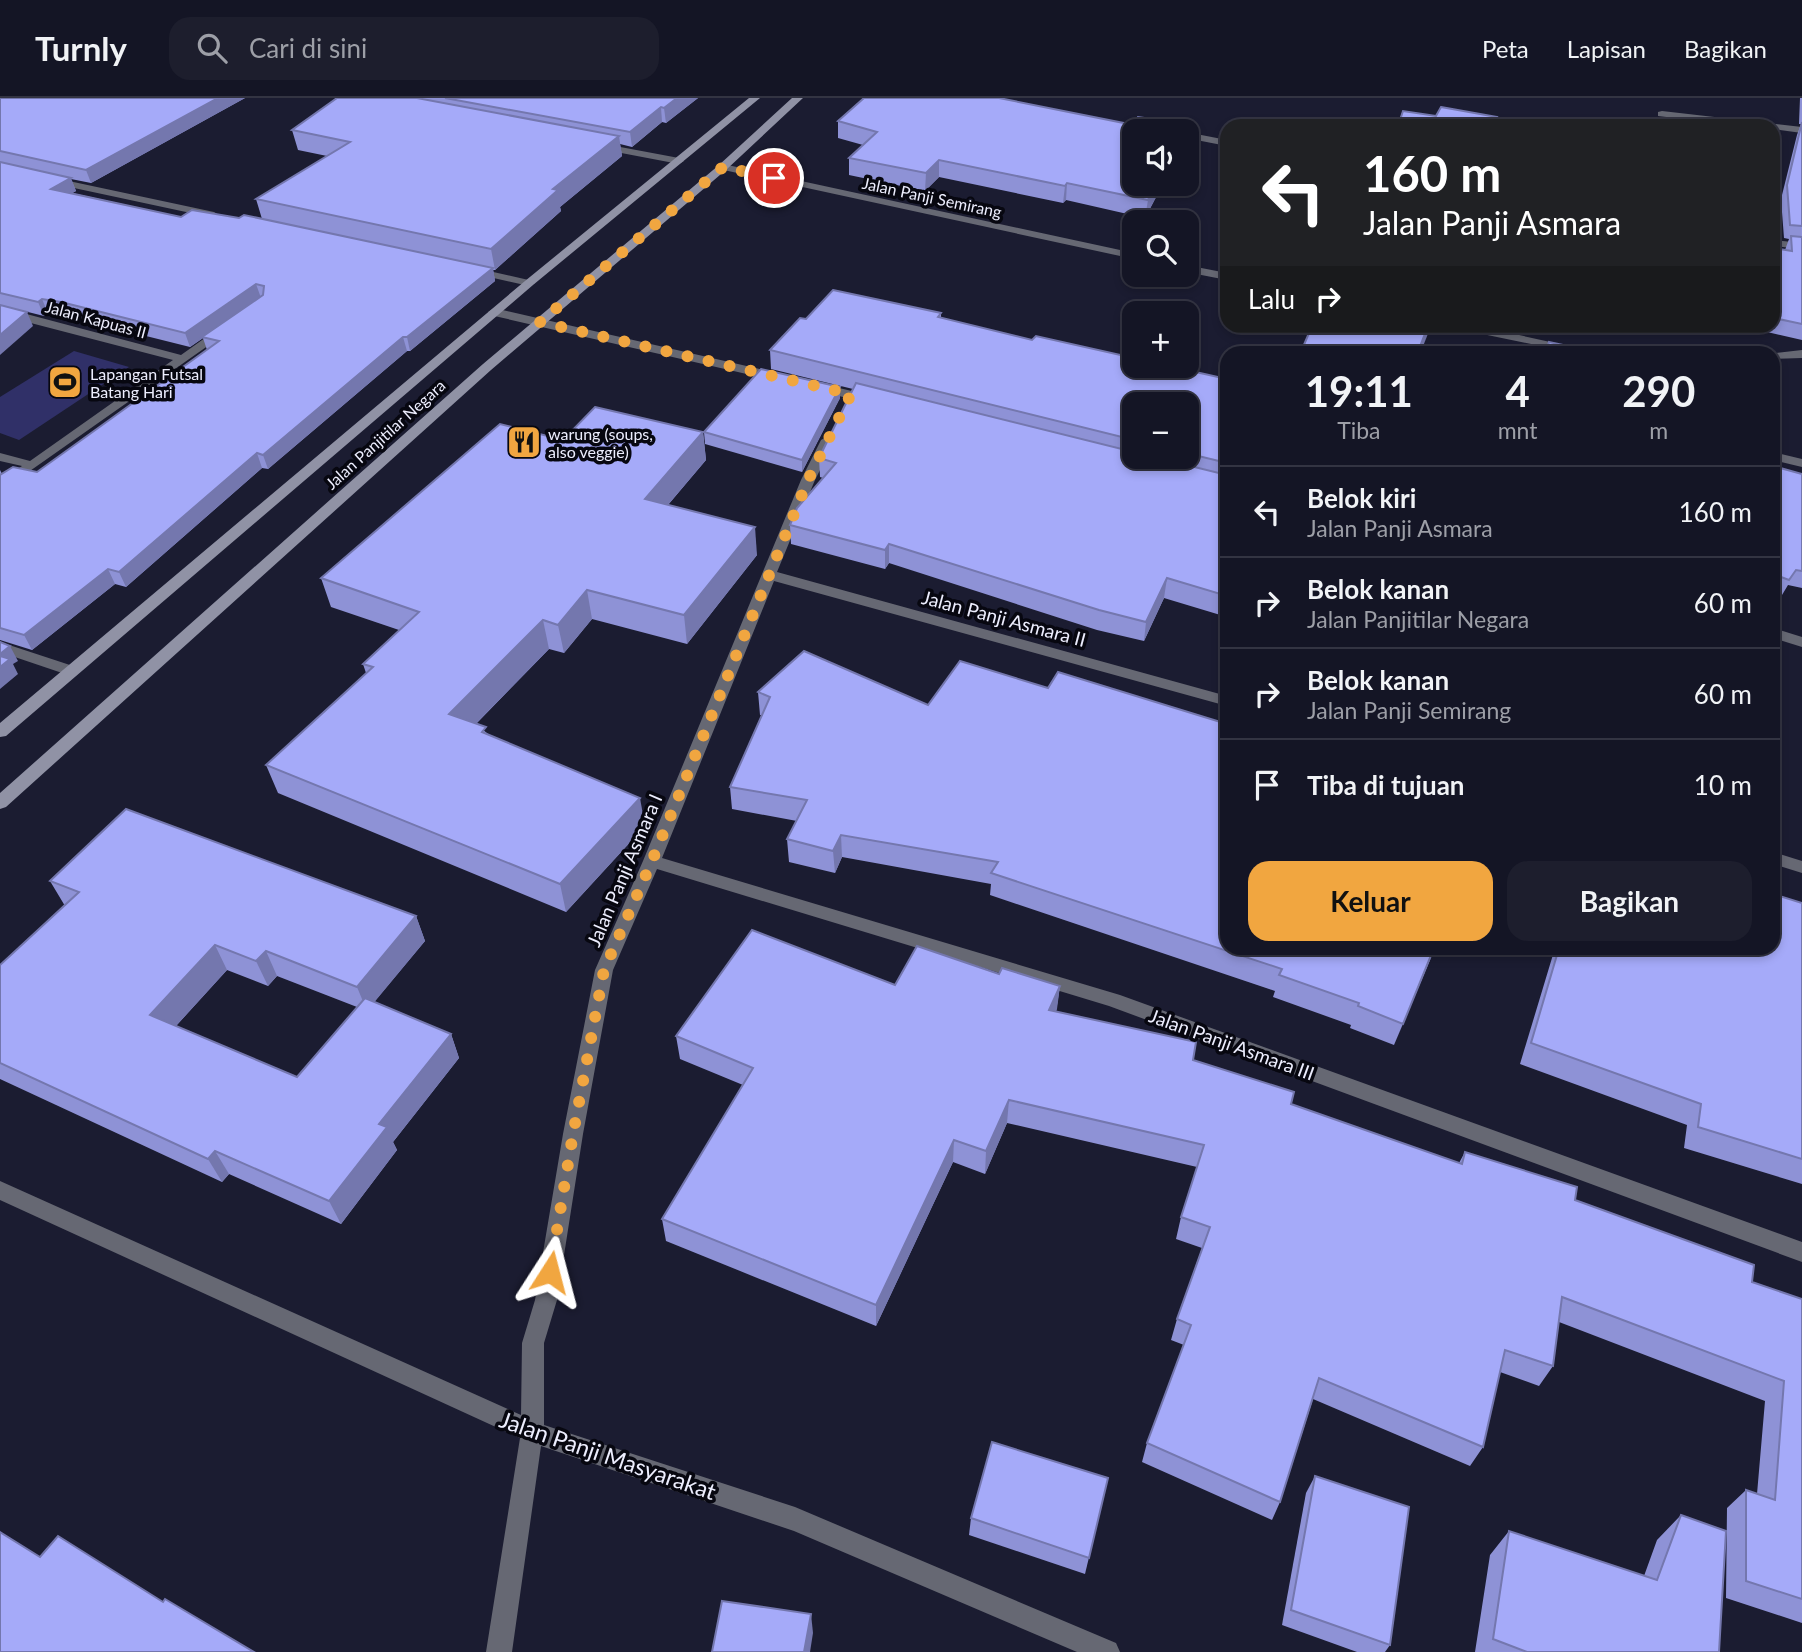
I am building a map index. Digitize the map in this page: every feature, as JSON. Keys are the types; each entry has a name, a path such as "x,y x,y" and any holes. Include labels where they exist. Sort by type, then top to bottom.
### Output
{"main road":[{"path":"0,732 494,312 755,98"},
{"name":"Jalan Panjitilar Negara","path":"0,803 126,687 540,322 723,167 798,98"}],"street":[{"path":"1662,114 1707,119"},
{"path":"1780,127 1802,130"},
{"path":"1199,138 1220,142"},
{"path":"586,144 678,161"},
{"name":"Jalan Panji Semirang","path":"723,167 1122,254"},
{"path":"41,178 230,218"},
{"path":"1780,244 1802,246"},
{"path":"461,268 529,283"},
{"path":"1199,271 1220,275"},
{"name":"Jalan Kapuas II","path":"0,311 183,359"},
{"path":"494,312 804,383 845,407 889,404"},
{"path":"0,488 232,325"},
{"path":"1497,333 1560,346"},
{"path":"1780,355 1802,354"},
{"name":"Jalan Panji Asmara I","path":"499,1652 532,1432 533,1343 546,1300 573,1134 604,970 652,861 808,480 845,407"},
{"path":"0,457 32,465"},
{"path":"1780,458 1802,463"},
{"name":"Jalan Panji Asmara II","path":"770,575 1220,699"},
{"path":"1780,635 1802,642"},
{"path":"0,648 71,670"},
{"path":"1780,860 1802,867"},
{"name":"Jalan Panji Asmara III","path":"652,861 1113,1000 1802,1252"},
{"name":"Jalan Panji Masyarakat","path":"0,1190 532,1432 795,1519 1107,1652"}],"shaded area":[{"name":"Lapangan Futsal Batang Hari","path":"74,351 129,367 19,440 0,433 0,397"}],"building":[{"path":"0,98 218,98 86,170 0,151"},
{"path":"337,98 417,98 619,136 553,189 558,190 491,249 256,199 350,142 292,130"},
{"path":"445,98 677,98 630,132"},
{"path":"864,98 999,98 1122,123 1122,195 1067,183 1065,186 939,160 926,173 849,158 877,132 838,121"},
{"path":"1441,107 1497,117 1400,119 1403,111 1436,116"},
{"path":"1802,122 1802,226 1790,225 1787,185"},
{"path":"0,162 71,178 51,189 181,217 192,210 239,218 244,215 493,268 407,337 403,337 263,455 257,453 119,572 108,569 24,635 0,628 0,475 13,467 37,472 219,341 202,337 263,295 264,286 256,284 185,333 61,302 42,299 38,302 0,293"},
{"path":"1129,196 1150,196 1148,200"},
{"path":"1791,236 1802,237 1802,324 1780,319 1780,249 1792,251"},
{"path":"833,290 941,313 938,317 1032,340 1036,336 1122,355 1122,378 1199,378 1199,373 1220,377 1220,461 1199,456 1199,392 1122,392 1122,437 770,350 800,318 806,319"},
{"path":"0,305 27,312 0,335"},
{"path":"1309,333 1425,333 1420,346 1303,346"},
{"path":"1549,342 1568,346 1548,346"},
{"path":"761,369 840,387 802,460 704,432"},
{"path":"856,383 1122,449 1122,469 1199,468 1220,473 1220,594 1167,578 1146,622 1099,610 889,544 885,550 790,525 797,508 836,463 819,458"},
{"path":"595,407 703,432 645,499 755,527 684,615 587,590 558,625 543,620 449,714 486,727 482,732 640,798 560,884 266,765 373,667 363,664 419,612 321,578 500,424 563,440"},
{"path":"1780,468 1802,474 1802,571 1796,570 1789,580 1780,577"},
{"path":"0,642 10,646 0,654"},
{"path":"804,651 928,705 960,661 1048,688 1058,672 1220,722 1220,949 991,873 998,862 841,835 833,851 787,839 807,800 730,787 770,697 758,692"},
{"path":"0,656 10,659 0,667"},
{"path":"126,809 416,916 357,987 266,951 256,961 215,945 150,1015 297,1077 365,998 451,1034 379,1124 387,1127 329,1201 215,1151 208,1159 0,1063 0,965 79,892 50,881"},
{"path":"1780,896 1802,903 1802,1159 1698,1127 1701,1104 1531,1043 1557,955 1780,955"},
{"path":"752,930 895,985 917,946 999,974 1002,968 1060,986 1049,1010 1196,1042 1193,1060 1294,1092 1291,1104 1462,1164 1465,1152 1577,1187 1575,1200 1754,1265 1752,1282 1802,1299 1802,1599 1746,1581 1746,1490 1775,1500 1784,1381 1562,1297 1553,1366 1505,1350 1483,1447 1319,1378 1280,1502 1147,1443 1191,1325 1177,1319 1210,1227 1181,1217 1204,1145 1009,1100 986,1151 954,1140 876,1305 662,1219 753,1068 676,1036"},
{"path":"1240,955 1431,955 1403,1024 1358,1006 1359,1003 1279,975 1282,969"},
{"path":"992,1442 1108,1478 1089,1558 971,1518"},
{"path":"1315,1476 1409,1507 1390,1645 1291,1610"},
{"path":"1681,1515 1726,1531 1719,1652 1527,1652 1493,1639 1509,1531 1657,1580"},
{"path":"0,1532 40,1557 58,1536 163,1602 165,1599 254,1652 0,1652"},
{"path":"722,1601 811,1614 804,1652 712,1652"}],"place":[{"name":"Lapangan Futsal Batang Hari","path":"65,382"},
{"name":"warung (soups, also veggie)","path":"524,442"}],"route":[{"path":"550,1272 604,970 652,861 808,480 851,394 540,322 723,167 774,178"}]}
